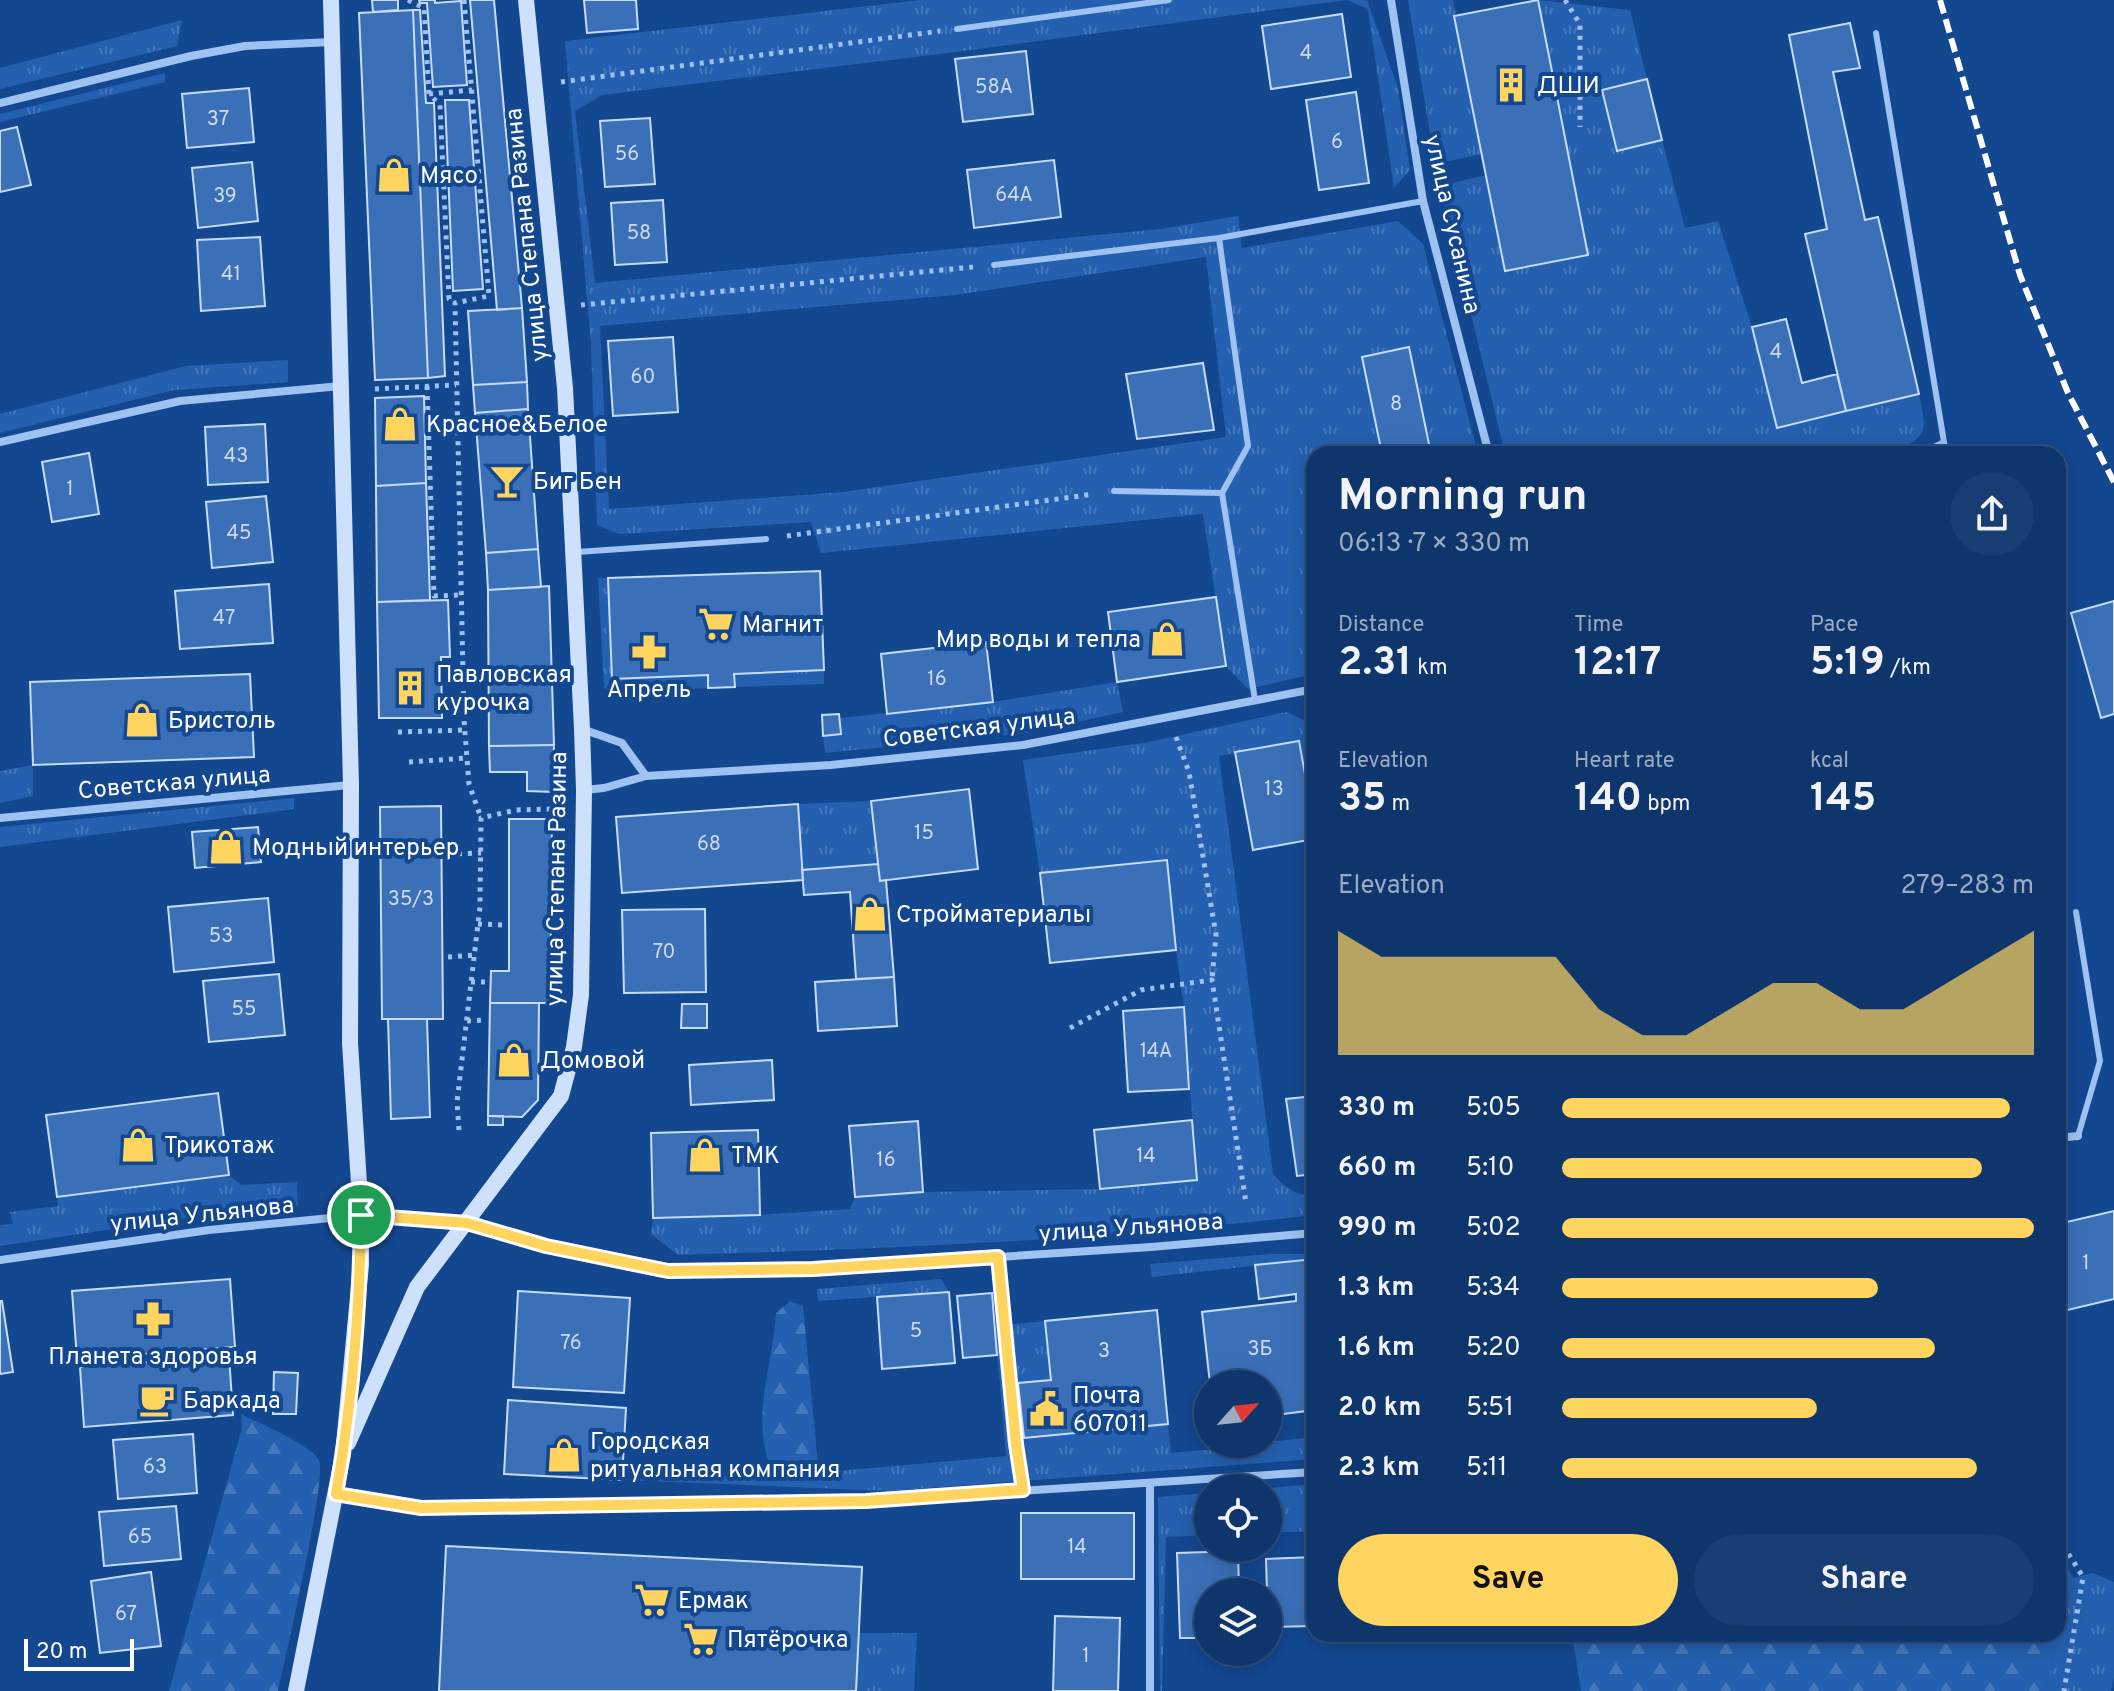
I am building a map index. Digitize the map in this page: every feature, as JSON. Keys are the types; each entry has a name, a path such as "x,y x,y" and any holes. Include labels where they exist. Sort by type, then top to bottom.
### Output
{"main road":[{"name":"улица Степана Разина","path":"296,1691 343,1455 360,1284 361,1215 350,1043 351,785 331,0"},
{"name":"улица Степана Разина","path":"343,1455 417,1287 561,1096 574,1047 581,995 584,790 565,388 526,0"}],"street":[{"name":"улица Сусанина","path":"1391,0 1423,201 1487,446"},
{"path":"0,103 232,48 333,42"},
{"path":"0,442 180,401 341,386"},
{"name":"Советская улица","path":"584,790 604,788 646,776 831,765 1023,745 1306,690"},
{"path":"582,729 622,743 646,776"},
{"name":"Советская улица","path":"0,818 351,785"},
{"path":"2066,1137 2078,1136"},
{"name":"улица Ульянова","path":"0,1260 209,1230 361,1215 467,1223 546,1246 668,1271 813,1269 1306,1234"},
{"path":"336,1494 421,1508 866,1501 1306,1473"},
{"path":"1150,1483 1150,1691"}],"lane":[{"path":"957,29 1169,0"},
{"path":"1876,33 1945,446"},
{"path":"994,265 1219,238 1423,201"},
{"path":"1219,238 1248,446 1222,493 1255,700"},
{"path":"1936,446 1944,442"},
{"path":"1114,491 1222,493"},
{"path":"573,552 766,539"},
{"path":"2076,912 2100,1061 2078,1136"},
{"path":"998,1257 1023,1490"}],"path":[{"path":"407,2 424,8 429,94 440,105 449,299 455,303 489,296 464,0"},
{"path":"1565,0 1580,24 1580,127"},
{"path":"559,83 957,29"},
{"path":"429,94 472,90"},
{"path":"581,305 994,265"},
{"path":"455,303 465,730 469,784 481,818 478,924 457,1102 459,1130"},
{"path":"375,389 456,385"},
{"path":"427,386 434,596 461,595"},
{"path":"766,539 1114,491"},
{"path":"1168,718 1189,772 1216,935 1212,980 1246,1203"},
{"path":"398,732 465,730"},
{"path":"409,762 467,758"},
{"path":"481,818 516,810 553,809"},
{"path":"448,854 481,853"},
{"path":"478,924 505,925"},
{"path":"448,957 474,955"},
{"path":"1070,1028 1141,990 1212,980"},
{"path":"471,982 487,982"},
{"path":"467,1021 486,1020"},
{"path":"2064,1691 2083,1577 2066,1550"}],"green space":[{"path":"920,0 1347,0 602,95 575,111 595,283 1161,229 1238,216 1242,248 1398,221 1423,244 1476,446 1306,446 1306,676 1248,689 1226,666 1203,514 821,553 811,522 619,534 597,525 591,345 565,41","holes":["1206,257 1226,437 843,492 609,509 600,326 955,295"]},
{"path":"1347,0 1367,0 1398,88 1410,170 1394,188 1368,9"},
{"path":"1408,0 1453,0 1482,154 1435,164"},
{"path":"1538,0 1630,10 1647,79 1602,90 1616,150 1662,140 1685,228 1718,221 1752,327 1777,427 1919,394 1924,426 1922,432 1906,446 1503,446 1440,186 1486,175 1505,271 1588,255"},
{"path":"182,20 177,46 0,89 0,68"},
{"path":"165,73 165,82 0,122 0,114"},
{"path":"288,360 288,382 174,390 0,433 0,414 186,366"},
{"path":"598,578 608,578 612,679 708,675 708,688 614,692 604,688"},
{"path":"824,670 824,684 735,687 734,674"},
{"path":"1117,682 1123,712 1028,733 825,753 823,736 841,734 840,718 993,702"},
{"path":"1286,712 1306,721 1306,780 1299,741 1219,756 1273,1174 1291,1190 1306,1194 1306,1216 996,1242 678,1255 651,1234 653,1218 850,1209 855,1197 923,1192 1100,1189 1197,1180 1184,1007 1176,950 1040,873 1023,760 1149,742"},
{"path":"33,765 33,796 0,803 0,771"},
{"path":"294,798 294,809 0,847 0,827"},
{"path":"871,801 878,864 802,870 798,804"},
{"path":"229,1175 241,1185 297,1182 298,1206 199,1216 0,1246 0,1225 13,1224 10,1212 58,1206 57,1197"},
{"path":"1306,1254 1306,1260 1152,1277 1150,1264"},
{"path":"941,1279 949,1292 818,1301 817,1289"},
{"path":"790,1301 803,1306 818,1465 771,1469 762,1429 764,1391 776,1313"},
{"path":"1045,1321 1051,1380 1018,1383 1168,1424 1171,1453 1194,1451 1194,1458 1282,1458 1282,1440 1306,1438 1306,1460 888,1491 622,1480 827,1472 1006,1456 995,1326"},
{"path":"241,1414 296,1441 319,1461 317,1500 278,1691 169,1691 242,1428"},
{"path":"1306,1485 1306,1531 1282,1532 1282,1487"},
{"path":"1194,1494 1194,1536 1166,1537 1162,1691 1160,1691 1158,1497"},
{"path":"2066,1566 2073,1578 2066,1606"},
{"path":"2093,1573 2114,1582 2114,1677 2111,1691 2045,1691 2057,1642 2066,1642 2066,1606 2073,1578"},
{"path":"859,1633 917,1633 914,1691 856,1691"},
{"path":"1573,1642 2057,1642 2045,1691 1581,1691"}],"building":[{"path":"372,0 398,0 398,10 373,12"},
{"path":"419,0 435,0 435,3 461,1 467,85 433,87 427,3 420,3"},
{"path":"470,0 494,0 522,308 497,310"},
{"path":"584,0 636,0 638,29 587,33"},
{"name":"ДШИ","path":"1538,0 1588,255 1505,271 1454,16"},
{"path":"413,10 428,378 375,380 359,13"},
{"path":"413,10 420,10 426,103 434,103 445,376 428,378"},
{"path":"1342,14 1351,77 1271,89 1262,26"},
{"path":"1850,23 1860,68 1833,72 1865,220 1878,217 1919,394 1846,411 1805,234 1827,229 1789,35"},
{"path":"1026,51 1033,114 963,122 955,59"},
{"path":"1647,79 1662,140 1617,151 1602,90"},
{"path":"249,88 254,142 187,148 182,94"},
{"path":"1356,92 1369,183 1319,190 1306,100"},
{"path":"445,100 469,100 483,289 453,291"},
{"path":"650,118 655,184 605,187 600,121"},
{"path":"17,127 31,185 0,192 0,131"},
{"path":"1054,160 1061,217 974,228 967,170"},
{"path":"252,162 258,221 198,228 192,168"},
{"path":"663,200 667,262 615,265 611,203"},
{"path":"260,237 265,306 201,311 197,240"},
{"path":"522,308 527,382 473,385 468,311"},
{"path":"1786,319 1802,383 1837,374 1846,411 1777,428 1752,327"},
{"path":"673,337 678,412 613,416 608,341"},
{"path":"1409,347 1429,446 1380,446 1362,357"},
{"path":"1203,363 1214,430 1137,439 1126,374"},
{"path":"527,382 528,409 475,413 473,385"},
{"name":"Красное&Белое","path":"424,396 426,483 376,486 375,398"},
{"name":"Биг Бен","path":"528,409 538,549 486,553 475,413"},
{"path":"265,424 268,482 208,485 205,427"},
{"path":"89,453 99,514 52,522 42,462"},
{"path":"426,483 430,600 377,602 376,486"},
{"path":"266,496 273,562 212,568 206,502"},
{"path":"538,549 541,587 488,590 486,553"},
{"name":"Магнит","path":"820,571 824,670 734,674 735,687 708,688 708,675 612,679 608,578"},
{"path":"269,584 273,643 180,649 175,591"},
{"path":"549,586 554,745 489,746 488,590"},
{"name":"Мир воды и тепла","path":"1216,597 1226,666 1117,682 1108,612"},
{"name":"Павловская курочка","path":"448,600 450,657 441,657 442,718 379,718 377,602"},
{"path":"2114,601 2114,714 2101,718 2071,613"},
{"path":"986,642 993,702 887,714 881,654"},
{"name":"Бристоль","path":"250,674 254,757 33,765 30,682"},
{"path":"839,714 841,734 823,736 822,715"},
{"path":"1299,741 1306,780 1306,840 1253,850 1235,752"},
{"path":"554,745 553,792 527,791 527,772 490,772 489,746"},
{"path":"969,789 978,869 880,881 871,801"},
{"path":"798,804 803,880 622,893 616,817"},
{"path":"441,806 443,1019 382,1019 380,807"},
{"path":"509,819 552,819 550,1003 490,1003 491,971 509,971"},
{"name":"Модный интерьер","path":"258,827 261,862 195,868 192,832"},
{"path":"1167,860 1176,950 1050,963 1040,873"},
{"name":"Стройматериалы","path":"878,864 880,881 886,880 894,977 856,979 850,892 804,895 802,870"},
{"path":"268,898 274,962 174,972 168,907"},
{"path":"705,909 706,992 624,993 622,910"},
{"path":"279,974 285,1035 209,1042 203,981"},
{"path":"894,977 897,1026 818,1031 815,982"},
{"name":"Домовой","path":"490,1003 539,1003 538,1100 522,1117 488,1116"},
{"path":"682,1004 707,1004 707,1028 681,1028"},
{"path":"1184,1007 1189,1089 1128,1092 1123,1011"},
{"path":"388,1019 427,1019 430,1117 391,1119"},
{"path":"772,1060 774,1100 691,1105 689,1065"},
{"name":"Трикотаж","path":"218,1093 229,1175 57,1197 46,1115"},
{"path":"1306,1097 1306,1175 1297,1176 1286,1099"},
{"path":"488,1116 503,1116 503,1125 488,1125"},
{"path":"1192,1120 1197,1180 1100,1189 1094,1130"},
{"path":"918,1121 923,1192 855,1197 849,1126"},
{"name":"ТМК","path":"758,1130 760,1215 653,1218 651,1133"},
{"path":"2114,1211 2114,1299 2066,1310 2066,1222"},
{"path":"1306,1260 1306,1411 1282,1414 1282,1370 1208,1370 1202,1312 1296,1301 1296,1294 1259,1299 1255,1265"},
{"name":"Планета здоровья","path":"230,1279 235,1347 77,1359 72,1291"},
{"path":"518,1291 630,1298 624,1393 513,1387"},
{"path":"949,1292 955,1363 882,1369 877,1297"},
{"path":"992,1293 997,1355 963,1358 957,1296"},
{"path":"0,1301 13,1372 0,1374"},
{"path":"1157,1310 1168,1424 1024,1438 1018,1383 1051,1380 1045,1321"},
{"name":"Баркада","path":"229,1356 233,1415 84,1427 80,1367"},
{"path":"274,1372 298,1373 296,1414 273,1414"},
{"name":"Городская ритуальная компания","path":"508,1400 626,1408 622,1480 504,1474"},
{"path":"193,1434 197,1493 118,1499 113,1440"},
{"path":"176,1506 181,1559 104,1566 99,1512"},
{"path":"1021,1513 1134,1513 1134,1579 1021,1579"},
{"name":"Ермак","path":"446,1546 862,1567 856,1691 439,1691"},
{"path":"1194,1552 1194,1562 1238,1562 1239,1578 1194,1578 1194,1638 1180,1638 1177,1553"},
{"path":"1306,1557 1306,1626 1282,1627 1282,1578 1267,1578 1266,1562"},
{"path":"151,1572 161,1646 100,1653 91,1581"},
{"path":"1055,1616 1120,1618 1118,1691 1053,1691"}],"railway":[{"path":"1940,0 2020,275 2068,393 2114,482"}],"place":[{"name":"ДШИ","path":"1511,85"},
{"name":"Мясо","path":"394,175"},
{"name":"Красное&Белое","path":"400,424"},
{"name":"Биг Бен","path":"507,481"},
{"name":"Магнит","path":"716,624"},
{"name":"Мир воды и тепла","path":"1167,639"},
{"name":"Апрель","path":"649,652"},
{"name":"Павловская курочка","path":"410,688"},
{"name":"Бристоль","path":"142,720"},
{"name":"Модный интерьер","path":"226,847"},
{"name":"Стройматериалы","path":"870,914"},
{"name":"Домовой","path":"514,1060"},
{"name":"Трикотаж","path":"138,1145"},
{"name":"ТМК","path":"705,1155"},
{"name":"Планета здоровья","path":"153,1319"},
{"name":"Баркада","path":"157,1400"},
{"name":"Почта 607011","path":"1047,1409"},
{"name":"Городская ритуальная компания","path":"564,1455"},
{"name":"Ермак","path":"652,1600"},
{"name":"Пятёрочка","path":"701,1639"}],"route":[{"path":"361,1215 467,1223 546,1246 668,1271 813,1269 998,1257 1023,1490 866,1501 421,1508 336,1494 343,1455 360,1284 361,1215"}]}
